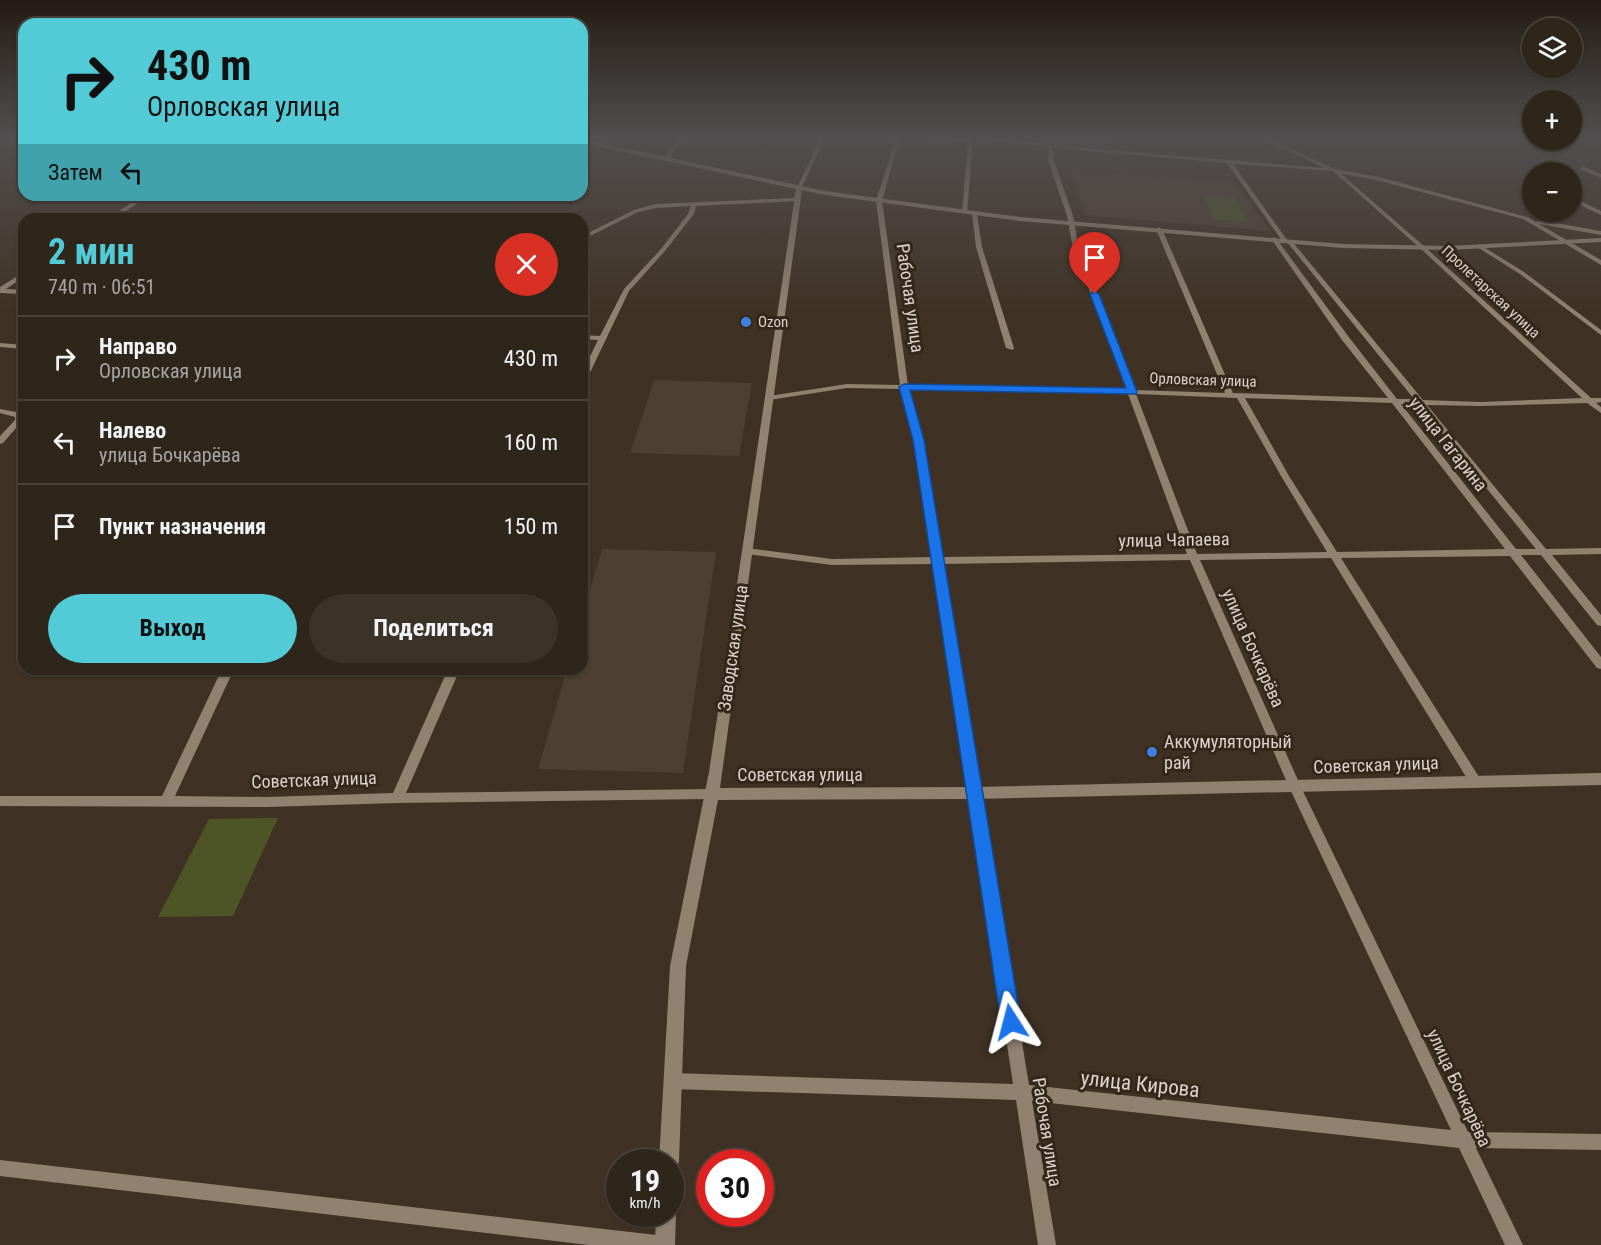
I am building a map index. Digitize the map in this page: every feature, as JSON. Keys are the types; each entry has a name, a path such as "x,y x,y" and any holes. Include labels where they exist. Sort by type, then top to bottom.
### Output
{"street":[{"name":"Заводская улица","path":"670,1149 678,966 711,795 796,196"},
{"path":"851,196 974,214 1287,241 1423,248 1601,240"},
{"name":"Рабочая улица","path":"880,196 879,201 904,387 918,440 1047,1245"},
{"path":"965,213 967,196"},
{"name":"улица Бочкарёва","path":"1062,196 1075,243 1193,556 1295,787 1514,1245"},
{"name":"улица Гагарина","path":"1254,196 1287,241 1601,622"},
{"name":"Пролетарская улица","path":"1364,196 1601,411"},
{"path":"1444,196 1522,217"},
{"path":"588,235 644,208 795,200"},
{"path":"119,213 138,201"},
{"path":"588,369 626,290 663,250 691,214 694,204"},
{"path":"1582,204 1601,213"},
{"path":"974,214 979,248 1010,348"},
{"path":"1532,222 1601,263"},
{"path":"1545,222 1601,233"},
{"path":"1159,229 1234,395 1475,781"},
{"name":"улица Гагарина","path":"1274,239 1393,399 1601,665"},
{"path":"1479,246 1522,273 1601,333"},
{"path":"0,290 18,278"},
{"path":"0,290 18,292"},
{"path":"588,337 603,338"},
{"path":"0,345 18,346"},
{"name":"Орловская улица","path":"769,398 847,386 1393,399 1480,404 1601,400"},
{"path":"0,411 18,415"},
{"path":"0,441 18,422"},
{"name":"улица Чапаева","path":"747,551 832,562 1601,551"},
{"path":"166,801 225,675"},
{"path":"397,798 451,675"},
{"name":"Советская улица","path":"0,801 267,802 397,798 974,793 1601,779"},
{"name":"улица Кирова","path":"673,1081 1023,1092 1464,1140 1601,1142"},
{"path":"0,1168 665,1245 666,1227"}],"shaded area":[{"path":"1079,196 1244,196 1270,231 1086,215"},
{"path":"654,380 752,383 739,456 630,453"},
{"path":"602,549 716,552 683,773 538,769 565,675 588,675 588,596"}],"green space":[{"path":"1203,196 1235,198 1248,222 1215,220"},
{"path":"278,818 233,916 158,917 209,819"}],"place":[{"name":"Ozon","path":"746,322"},
{"name":"Аккумуляторный рай","path":"1152,752"}],"route":[{"path":"1011,1022 918,440 904,387 1132,392 1095,294"}]}
